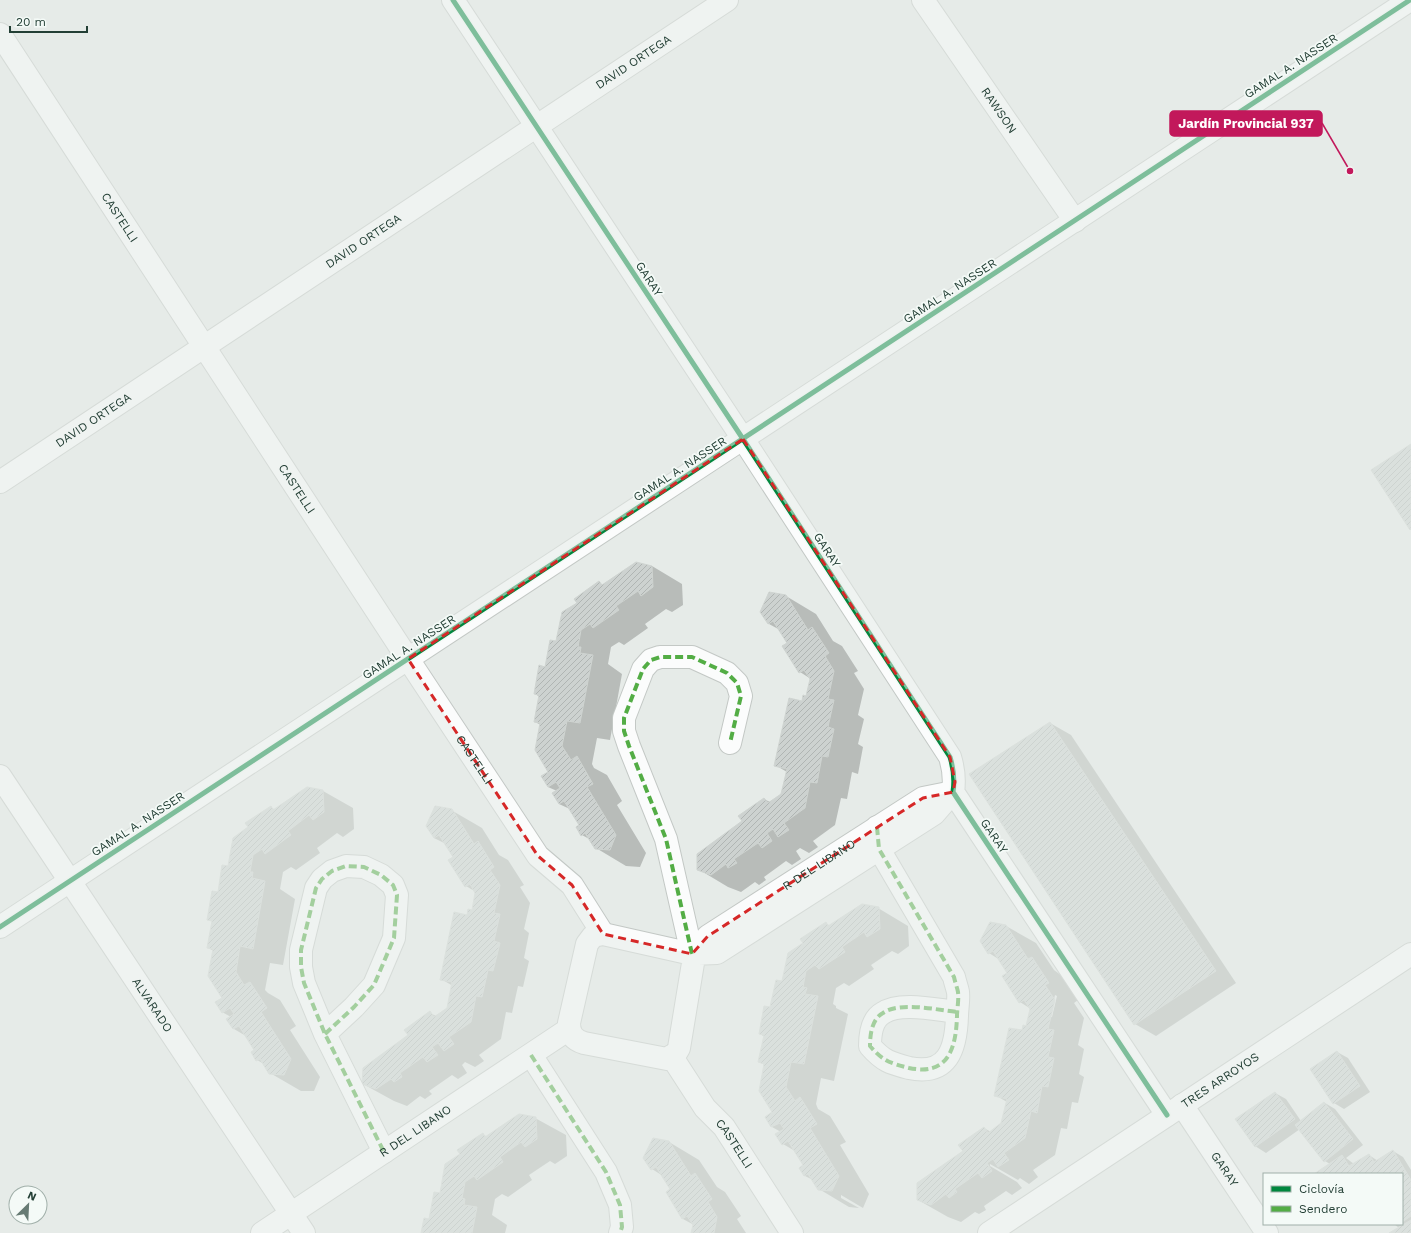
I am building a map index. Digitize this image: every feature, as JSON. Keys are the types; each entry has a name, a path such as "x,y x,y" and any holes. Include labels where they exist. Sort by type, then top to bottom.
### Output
{"street":[{"name":"GARAY","path":"454,0 950,757 954,770 955,782 953,792 1175,1110 1267,1233"},
{"name":"DAVID ORTEGA","path":"0,482 727,0"},
{"name":"RAWSON","path":"923,0 1075,221"},
{"name":"GAMAL A. NASSER","path":"0,927 1075,221 1406,6"},
{"name":"CASTELLI","path":"0,34 538,856 572,885 603,934"},
{"path":"730,743 741,696 738,684 727,673 692,658 660,657 650,660 643,669 624,718 624,731 666,839 692,954 695,960 679,1048 672,1057 660,1059 577,1041 571,1035 569,1029 587,944 593,936 603,934 692,954 717,953 934,814 953,792"},
{"name":"ALVARADO","path":"0,776 304,1233"},
{"name":"R DEL LIBANO","path":"692,954 708,936 923,798 953,792"},
{"path":"877,827 880,849 954,977 958,993 957,1012"},
{"path":"325,1034 354,1007 374,985 394,938 397,895 393,885 381,875 364,867 346,866 332,871 322,879 316,888 301,950 301,967 304,983 325,1034 384,1152"},
{"name":"TRES ARROYOS","path":"989,1233 1411,954"},
{"name":"R DEL LIBANO","path":"262,1233 569,1029"},
{"path":"531,1055 606,1172 620,1206 622,1227 620,1233"},
{"name":"CASTELLI","path":"672,1057 705,1108 724,1127 792,1233"}],"highlighted area":[{"path":"743,439 950,757 955,782 953,792 923,798 708,936 692,954 603,934 572,885 538,856 408,659"}],"building":[{"path":"1411,444 1411,529 1410,530 1371,470"},
{"path":"636,562 652,566 653,587 641,596 638,591 616,606 619,610 593,628 590,624 581,630 578,647 581,647 580,653 593,655 580,723 567,721 562,746 571,760 577,756 593,784 587,787 616,835 610,850 595,849 585,833 581,836 576,827 579,825 564,801 559,804 552,793 560,788 556,782 548,787 541,776 548,772 535,750 540,723 534,722 539,695 534,694 539,665 545,667 550,640 556,641 562,612 577,603 574,599 599,581 602,585"},
{"path":"769,592 786,595 808,630 812,627 829,653 825,656 834,671 828,699 834,700 828,727 834,729 828,757 822,756 817,783 810,782 805,808 784,823 789,830 778,837 773,829 767,833 772,841 762,848 758,843 734,859 737,863 728,868 726,864 711,875 697,870 697,854 742,821 738,816 764,798 768,803 781,794 787,769 774,766 789,698 802,701 803,695 806,696 810,679 804,670 799,673 782,646 787,643 773,621 768,624 760,612"},
{"path":"1050,722 1216,971 1134,1025 969,774"},
{"path":"307,787 323,790 324,812 313,820 309,815 288,831 291,835 265,854 262,849 253,855 250,872 253,872 252,878 265,881 253,949 240,946 236,972 244,985 250,982 267,1008 261,1012 291,1059 284,1075 269,1074 260,1059 256,1061 251,1052 254,1050 239,1026 233,1029 226,1019 234,1014 230,1008 222,1013 215,1002 222,998 208,976 213,949 207,948 212,921 207,920 212,891 218,892 222,865 228,866 233,838 248,827 245,823 271,806 273,810"},
{"path":"435,806 452,809 474,844 478,841 494,867 490,870 500,885 494,913 500,914 494,941 500,943 493,971 488,970 482,997 476,996 471,1022 449,1037 454,1044 444,1051 438,1043 432,1047 438,1055 427,1062 423,1057 400,1073 402,1077 394,1082 391,1079 376,1089 362,1084 363,1068 408,1035 404,1030 430,1011 434,1017 447,1008 452,982 440,980 454,912 467,915 468,909 472,910 475,893 470,884 465,887 448,860 453,857 439,835 434,838 426,826"},
{"path":"862,904 879,907 880,929 867,937 864,932 842,947 845,952 819,969 815,965 806,971 803,987 807,988 805,994 818,996 804,1064 791,1062 786,1087 795,1101 800,1097 817,1124 810,1128 839,1176 832,1191 818,1190 808,1174 804,1176 799,1168 803,1165 788,1141 782,1145 775,1134 784,1129 780,1123 771,1127 765,1117 772,1112 759,1091 764,1064 758,1062 764,1035 759,1034 764,1006 770,1007 776,980 782,981 788,953 803,943 800,939 826,922 828,926"},
{"path":"990,922 1006,925 1028,959 1032,957 1049,983 1045,985 1055,1000 1048,1029 1054,1030 1048,1057 1054,1058 1048,1087 1042,1086 1037,1113 1031,1111 1025,1138 1004,1153 1009,1160 998,1167 993,1159 987,1163 992,1171 982,1178 978,1173 955,1189 957,1192 949,1198 946,1194 931,1205 917,1200 917,1183 963,1151 958,1145 984,1127 988,1133 1001,1123 1007,1099 994,1096 1009,1028 1022,1030 1023,1025 1026,1026 1030,1009 1024,1000 1019,1003 1002,976 1007,973 993,951 988,954 980,941"},
{"path":"1337,1051 1360,1086 1333,1104 1310,1069"},
{"path":"1275,1092 1295,1119 1255,1147 1235,1119"},
{"path":"1324,1102 1353,1139 1324,1162 1295,1125"},
{"path":"519,1114 536,1117 537,1139 525,1147 521,1142 500,1157 503,1162 477,1180 474,1176 465,1182 462,1198 465,1199 464,1205 477,1207 472,1233 421,1233 424,1218 429,1219 434,1192 440,1193 445,1164 460,1154 457,1150 483,1133 485,1137"},
{"path":"653,1138 669,1141 691,1176 695,1173 712,1199 708,1202 717,1217 714,1233 691,1233 693,1225 687,1216 682,1219 666,1192 670,1189 656,1167 651,1170 643,1158"},
{"path":"1393,1150 1411,1180 1411,1184 1403,1188 1403,1173 1353,1173 1349,1166 1369,1154 1374,1162"},
{"path":"1342,1155 1353,1173 1315,1173"},
{"path":"1411,1184 1411,1216 1403,1221 1403,1188"},
{"path":"1411,1220 1411,1233 1389,1233 1403,1225"}],"marked path":[{"path":"692,954 666,839 624,731 624,718 643,669 651,660 660,657 692,657 727,673 737,683 741,696 730,743"},
{"path":"877,827 879,849 954,977 958,998 956,1028 955,1039 952,1049 941,1064 933,1068 922,1069 897,1065 887,1061 870,1046 871,1032 876,1019 890,1009 919,1007 957,1012"},
{"path":"325,1034 354,1007 374,985 394,938 397,895 393,885 381,875 364,867 346,866 332,871 322,879 316,888 301,950 301,967 304,983 325,1034 384,1152"},
{"path":"531,1055 606,1172 620,1205 622,1227 620,1233"}],"cycle path":[{"path":"453,0 743,439 950,757 954,774 953,792 1167,1115"},
{"path":"0,927 1410,0"}],"place":[{"name":"Jardín Provincial 937","path":"1350,171"}]}
